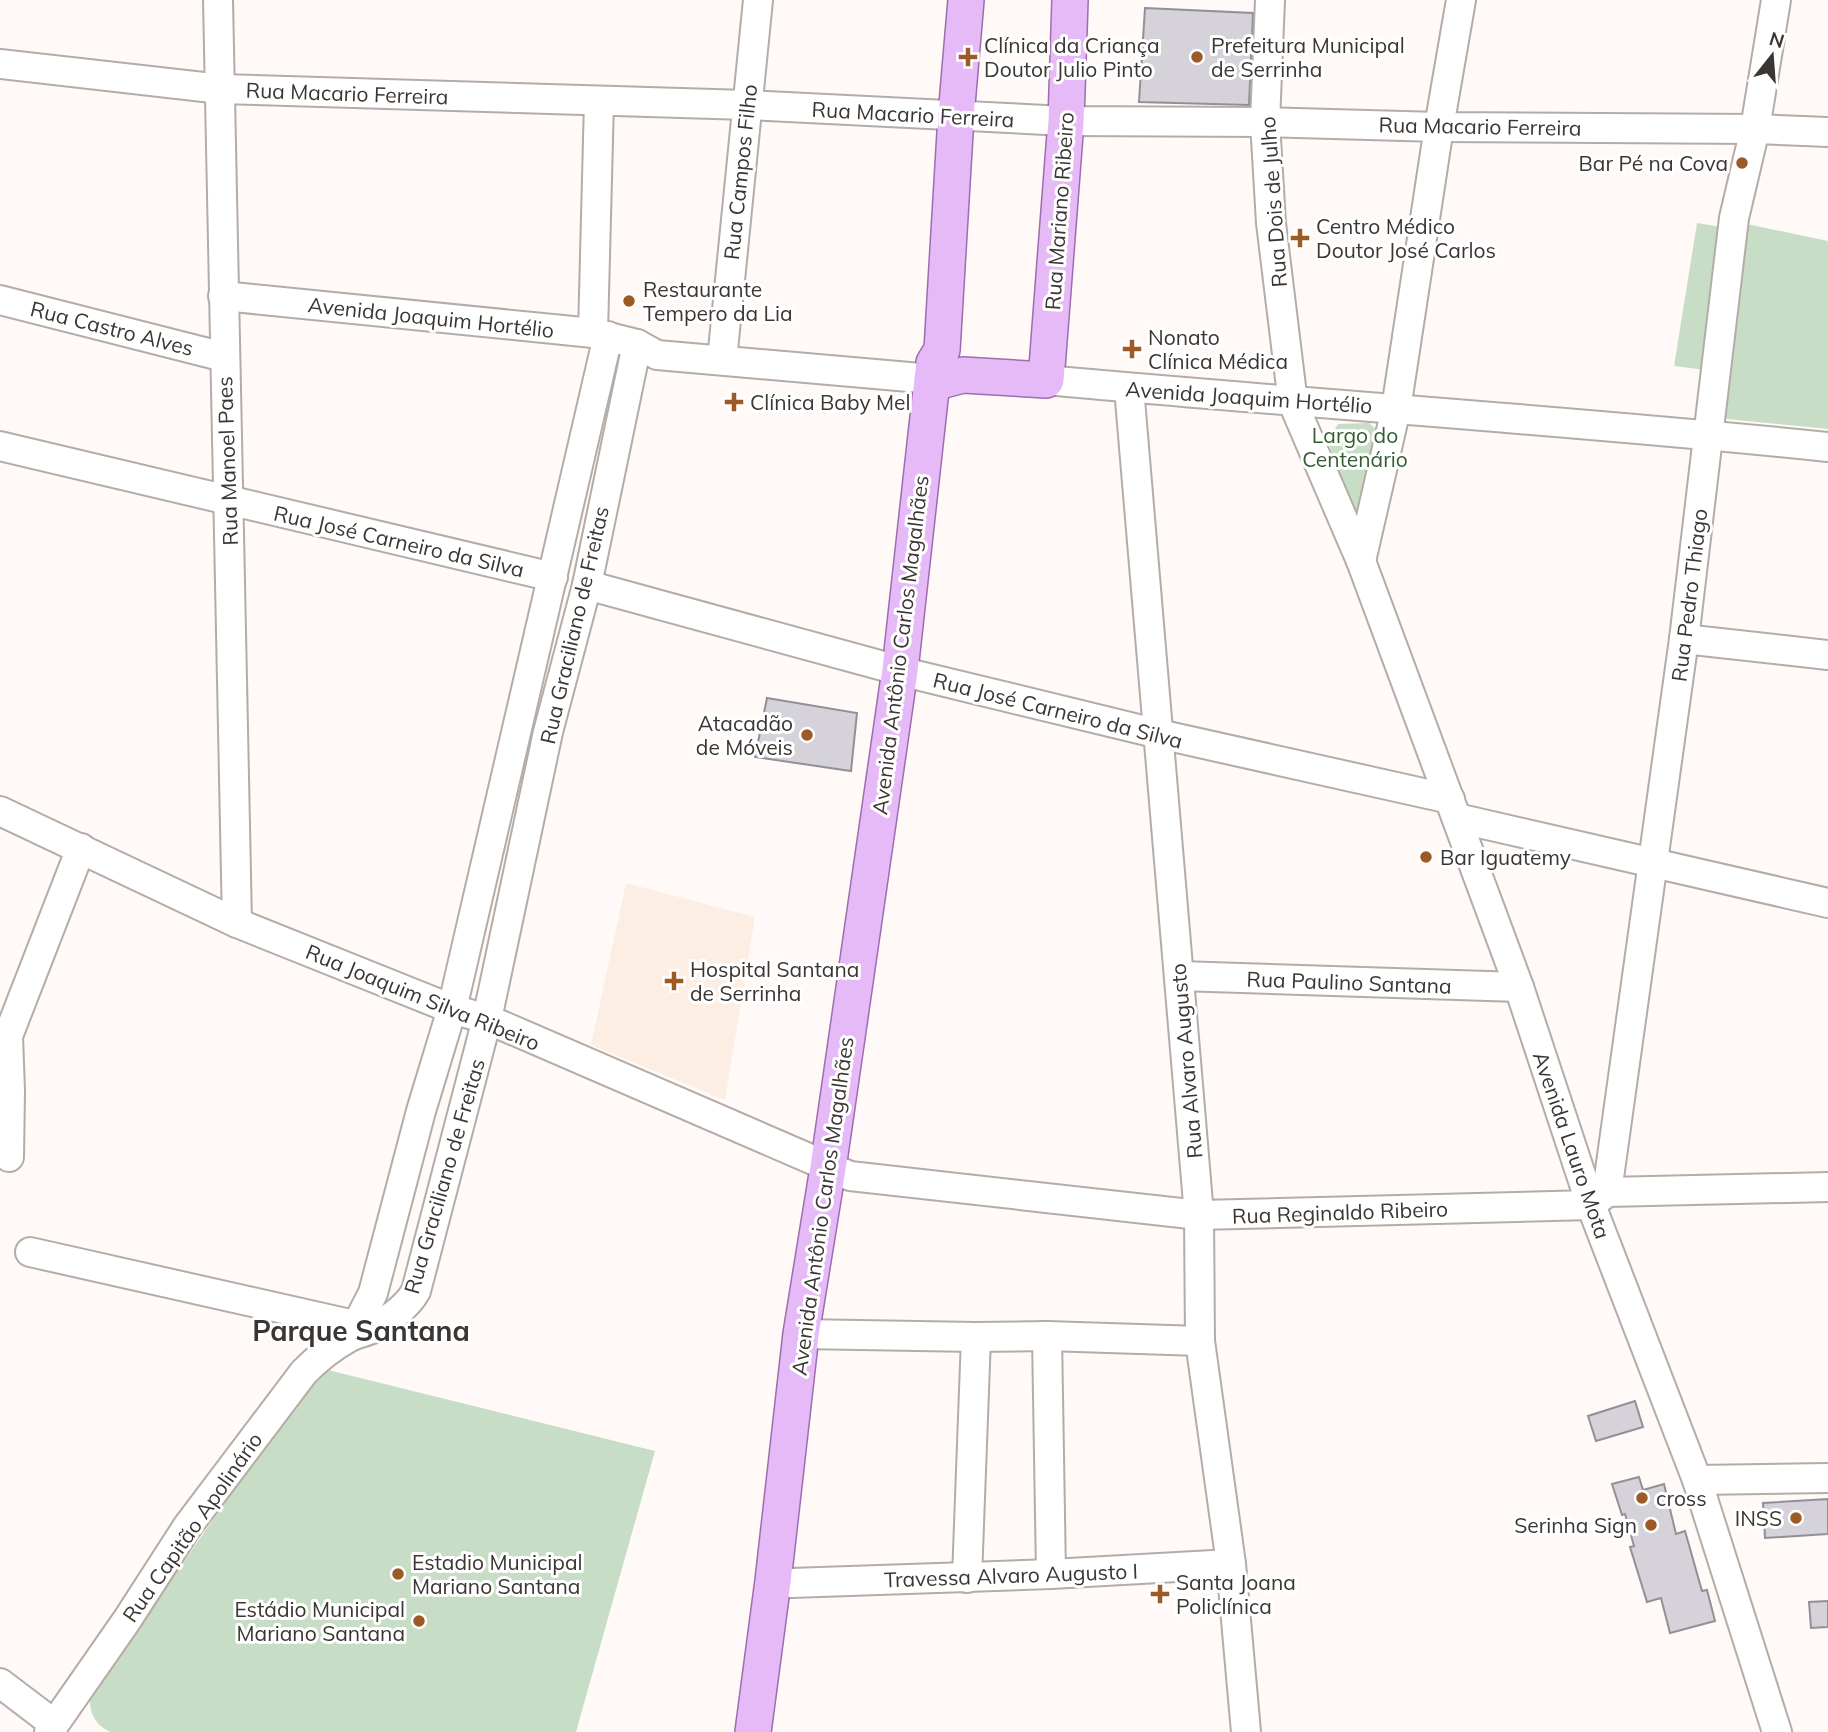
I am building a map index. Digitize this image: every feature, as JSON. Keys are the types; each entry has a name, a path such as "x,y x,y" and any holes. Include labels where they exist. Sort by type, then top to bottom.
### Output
{"main road":[{"name":"Avenida Antônio Carlos Magalhães","path":"770,1732 769,1676 811,1334 839,1172 908,673 943,369 956,116 966,0"},
{"name":"Rua Mariano Ribeiro","path":"1046,380 1066,121 1070,0"},
{"name":"Avenida Joaquim Hortélio","path":"943,369 1046,380"},
{"name":"Avenida Antônio Carlos Magalhães","path":"752,1732 769,1676"}],"street":[{"name":"Rua Manoel Paes","path":"218,0 237,923"},
{"name":"Rua Campos Filho","path":"722,352 758,0"},
{"name":"Rua Dois de Julho","path":"1270,0 1265,122 1272,223 1293,403"},
{"path":"1361,561 1396,409 1461,0"},
{"name":"Rua Pedro Thiago","path":"1599,1198 1685,639 1734,218 1755,130 1776,0"},
{"name":"Rua Macario Ferreira","path":"0,64 221,89 747,105 1066,121 1828,132"},
{"name":"Rua Graciliano de Freitas","path":"360,1330 373,1293 421,1111 452,1009 553,577 601,335 599,101"},
{"name":"Avenida Joaquim Hortélio","path":"223,296 601,335 637,345 659,339 722,352 943,369"},
{"name":"Rua Castro Alves","path":"0,300 224,357"},
{"name":"Rua Graciliano de Freitas","path":"360,1330 410,1302 416,1291 487,1019 548,732 587,584 637,345"},
{"name":"Avenida Joaquim Hortélio","path":"1046,380 1828,447"},
{"name":"Rua Alvaro Augusto","path":"1129,388 1199,1215 1200,1341 1231,1564 1246,1732"},
{"name":"Avenida Lauro Mota","path":"1293,403 1361,561 1599,1198 1697,1480 1777,1732"},
{"name":"Rua José Carneiro da Silva","path":"0,446 553,577"},
{"name":"Rua José Carneiro da Silva","path":"587,584 908,673 1159,734 1652,862 1828,903"},
{"path":"1685,639 1828,655"},
{"name":"Rua Joaquim Silva Ribeiro","path":"0,810 237,923 452,1009 487,1019 839,1172"},
{"path":"9,1157 10,1091 4,1035 81,848"},
{"name":"Rua Paulino Santana","path":"1180,976 1519,987"},
{"name":"Rua Reginaldo Ribeiro","path":"839,1172 1199,1215 1828,1186"},
{"path":"30,1252 360,1330"},
{"name":"Rua Capitão Apolinário","path":"52,1728 187,1527 304,1372 318,1357 360,1330"},
{"path":"811,1334 1047,1336 1200,1341"},
{"path":"1047,1336 1051,1574"},
{"path":"967,1578 976,1337"},
{"path":"1697,1480 1828,1478"},
{"name":"Travessa Alvaro Augusto I","path":"782,1582 967,1578 1231,1564"},
{"path":"0,1683 52,1728"},
{"path":"1235,1732 1246,1732"}],"shaded area":[{"name":"Hospital Santana de Serrinha","path":"626,883 755,917 725,1100 591,1045"}],"green space":[{"path":"1697,223 1721,227 1705,370 1674,366"},
{"path":"1747,224 1828,241 1828,429 1717,418"},
{"name":"Largo do Centenário","path":"1369,423 1379,432 1359,531 1328,441 1338,424"},
{"name":"Estadio Municipal Mariano Santana","path":"328,1370 655,1451 576,1732 110,1732 97,1722 92,1713 90,1697 311,1378"}],"building":[{"name":"Prefeitura Municipal de Serrinha","path":"1145,8 1253,13 1249,105 1139,102"},
{"name":"Atacadão de Móveis","path":"767,698 857,713 851,771 755,757"},
{"path":"1635,1401 1643,1427 1596,1441 1588,1416"},
{"path":"1639,1477 1643,1490 1664,1484 1676,1534 1685,1531 1702,1591 1707,1590 1715,1621 1670,1633 1661,1598 1647,1602 1630,1547 1634,1546 1625,1514 1622,1515 1612,1484"},
{"name":"INSS","path":"1828,1499 1828,1534 1765,1538 1763,1503"},
{"path":"1828,1601 1828,1627 1811,1628 1809,1602"}],"place":[{"name":"Clínica da Criança Doutor Julio Pinto","path":"968,57"},
{"name":"Prefeitura Municipal de Serrinha","path":"1197,57"},
{"name":"Bar Pé na Cova","path":"1742,163"},
{"name":"Centro Médico Doutor José Carlos","path":"1300,238"},
{"name":"Restaurante Tempero da Lia","path":"629,301"},
{"name":"Nonato Clínica Médica","path":"1132,349"},
{"name":"Clínica Baby Mel","path":"734,402"},
{"name":"Atacadão de Móveis","path":"807,735"},
{"name":"Bar Iguatemy","path":"1426,857"},
{"name":"Hospital Santana de Serrinha","path":"674,981"},
{"name":"cross","path":"1642,1498"},
{"name":"INSS","path":"1796,1518"},
{"name":"Serinha Sign","path":"1651,1525"},
{"name":"Estadio Municipal Mariano Santana","path":"398,1574"},
{"name":"Santa Joana Policlínica","path":"1160,1594"},
{"name":"Estádio Municipal Mariano Santana","path":"419,1621"}],"district":[{"name":"Parque Santana","path":"361,1330"}]}
